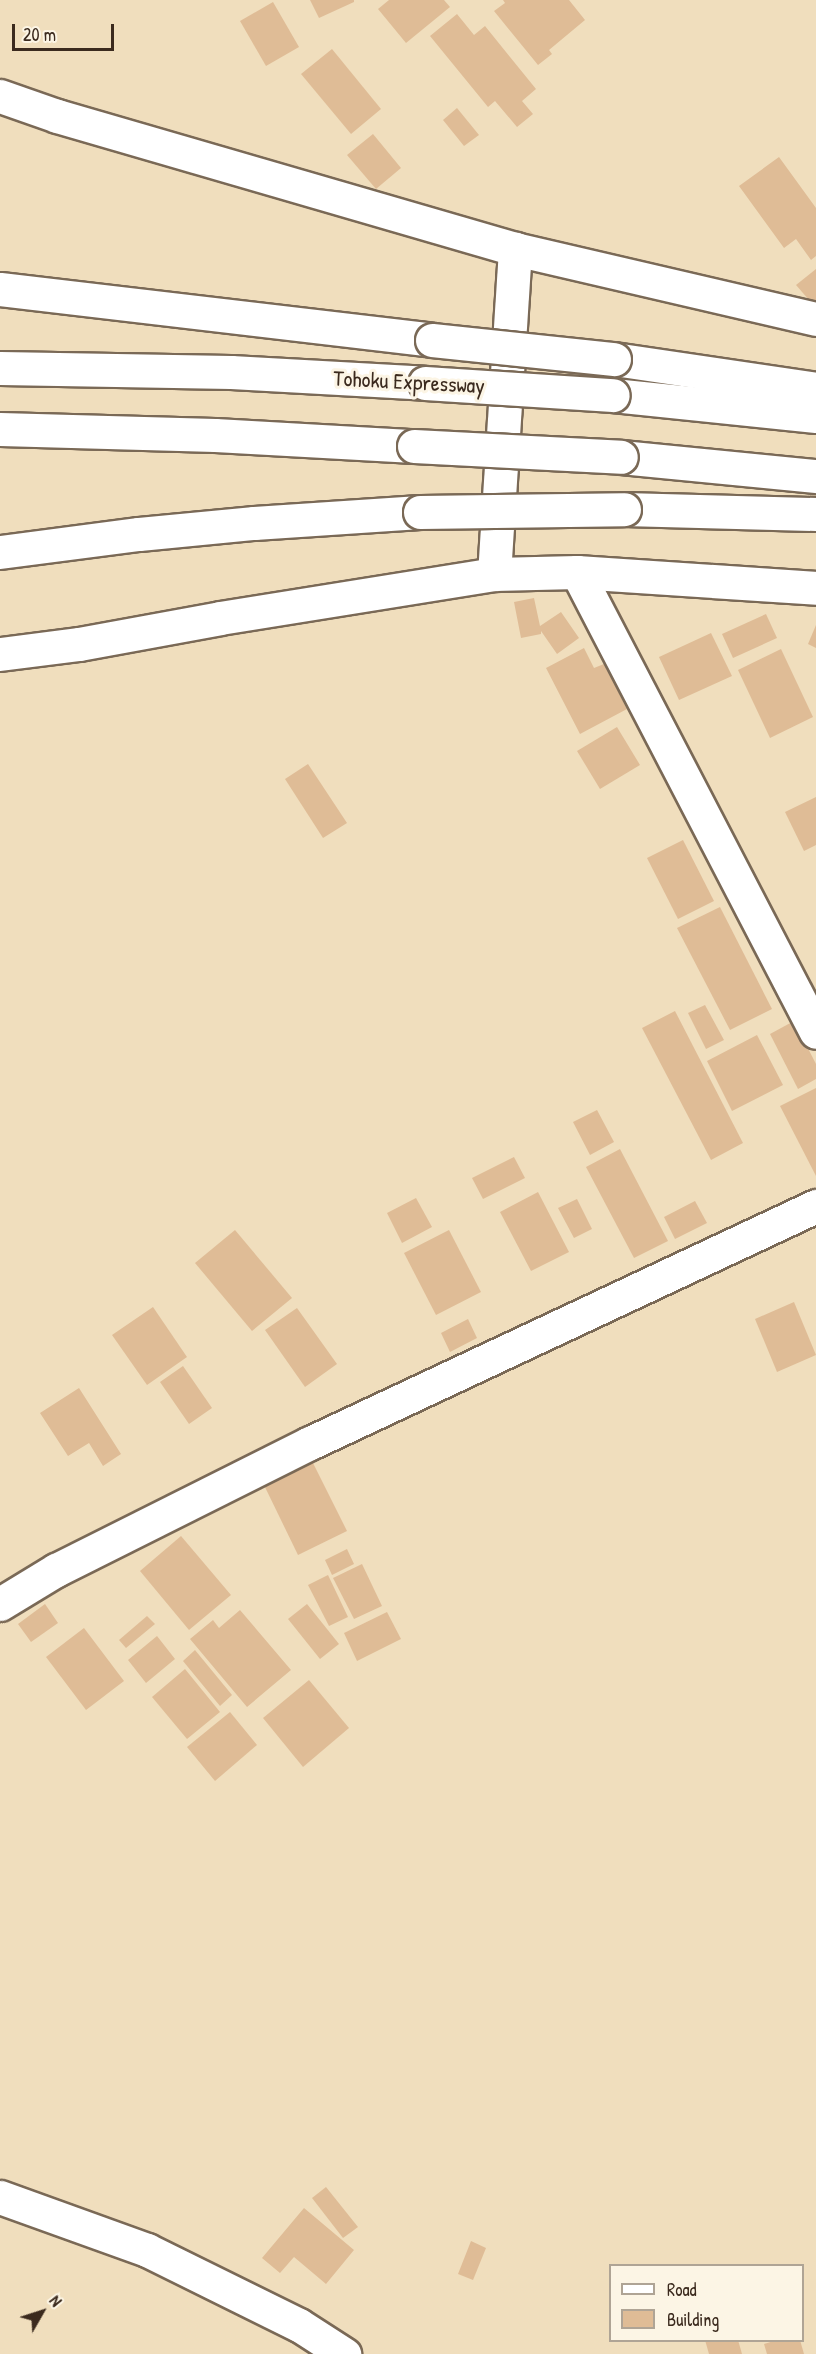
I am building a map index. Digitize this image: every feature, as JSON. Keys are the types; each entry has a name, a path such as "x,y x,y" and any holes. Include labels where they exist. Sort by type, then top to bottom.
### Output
{"main road":[{"path":"0,96 57,116 515,249 816,319"},
{"path":"494,574 515,249"},
{"path":"0,289 614,359 816,389"},
{"name":"Tohoku Expressway","path":"0,368 231,372 424,383 613,396 816,416"},
{"path":"0,429 215,435 621,457 816,476"},
{"path":"0,552 254,522 420,512 624,509 816,514"},
{"path":"578,572 816,1032"},
{"path":"0,654 80,644 231,616 494,574 578,572 816,588"},
{"path":"0,1604 56,1570 310,1443 816,1206"},
{"path":"0,2197 147,2250 299,2325 344,2354"}],"building":[{"path":"310,0 354,0 354,2 319,18"},
{"path":"389,0 444,0 450,7 406,43 378,9"},
{"path":"503,0 569,0 585,20 549,50 552,54 538,65 494,11 505,3"},
{"path":"273,2 299,47 266,66 240,21"},
{"path":"457,14 474,35 485,26 536,89 522,101 533,114 517,127 495,101 488,107 430,36"},
{"path":"332,49 381,109 351,134 301,74"},
{"path":"457,108 479,135 464,146 443,120"},
{"path":"373,134 401,168 376,189 347,155"},
{"path":"779,157 816,208 816,256 811,260 796,239 784,248 739,186"},
{"path":"816,269 816,308 796,285"},
{"path":"534,598 540,626 561,612 579,638 557,654 541,631 541,634 521,638 514,602"},
{"path":"766,614 777,638 733,658 722,634"},
{"path":"816,625 816,648 808,644"},
{"path":"711,633 732,676 679,700 659,657"},
{"path":"584,648 594,668 604,664 627,709 580,734 546,668"},
{"path":"781,649 813,717 770,738 738,670"},
{"path":"617,727 640,765 600,789 577,751"},
{"path":"308,764 347,823 323,838 285,779"},
{"path":"816,797 816,845 804,851 785,812"},
{"path":"683,840 714,901 678,919 647,858"},
{"path":"720,907 772,1009 730,1030 677,928"},
{"path":"705,1005 724,1040 706,1049 688,1013"},
{"path":"675,1011 743,1143 711,1160 642,1028"},
{"path":"794,1021 816,1064 816,1079 798,1089 770,1034"},
{"path":"757,1035 783,1085 732,1111 707,1061"},
{"path":"816,1088 816,1176 780,1106"},
{"path":"597,1110 614,1142 590,1155 573,1122"},
{"path":"620,1149 668,1241 634,1258 586,1167"},
{"path":"514,1157 525,1178 483,1199 472,1178"},
{"path":"538,1192 569,1252 531,1271 500,1212"},
{"path":"416,1198 432,1227 402,1243 387,1213"},
{"path":"577,1199 592,1229 574,1238 558,1208"},
{"path":"695,1201 707,1223 675,1239 664,1217"},
{"path":"235,1230 292,1298 252,1331 195,1263"},
{"path":"449,1230 481,1292 436,1315 404,1253"},
{"path":"794,1302 816,1355 777,1372 755,1319"},
{"path":"153,1307 187,1357 147,1385 112,1335"},
{"path":"297,1308 337,1364 305,1387 265,1330"},
{"path":"468,1319 477,1338 450,1352 441,1333"},
{"path":"183,1366 212,1408 189,1424 160,1382"},
{"path":"79,1388 121,1454 103,1466 89,1443 68,1456 40,1413"},
{"path":"311,1459 347,1531 298,1555 263,1483"},
{"path":"181,1536 231,1595 189,1630 140,1571"},
{"path":"347,1549 354,1564 332,1575 325,1560"},
{"path":"362,1564 382,1606 354,1619 333,1578"},
{"path":"328,1575 348,1617 329,1626 308,1585"},
{"path":"45,1604 58,1623 31,1642 18,1624"},
{"path":"307,1604 339,1644 320,1659 288,1619"},
{"path":"240,1610 291,1670 247,1707 190,1639 213,1620 219,1628"},
{"path":"387,1612 401,1639 357,1661 344,1633"},
{"path":"147,1616 155,1624 126,1648 119,1640"},
{"path":"84,1628 124,1681 86,1710 46,1657"},
{"path":"157,1636 175,1659 146,1683 128,1660"},
{"path":"195,1650 232,1695 220,1706 183,1661"},
{"path":"185,1669 220,1712 187,1739 152,1697"},
{"path":"309,1680 349,1728 303,1767 263,1718"},
{"path":"230,1712 257,1745 215,1781 187,1747"},
{"path":"326,2187 358,2227 343,2238 312,2198"},
{"path":"304,2208 354,2250 326,2284 294,2257 280,2273 262,2258"},
{"path":"471,2241 486,2248 473,2280 458,2274"},
{"path":"706,2342 739,2342 742,2354 709,2354"},
{"path":"801,2342 804,2354 767,2354 764,2344"}]}
